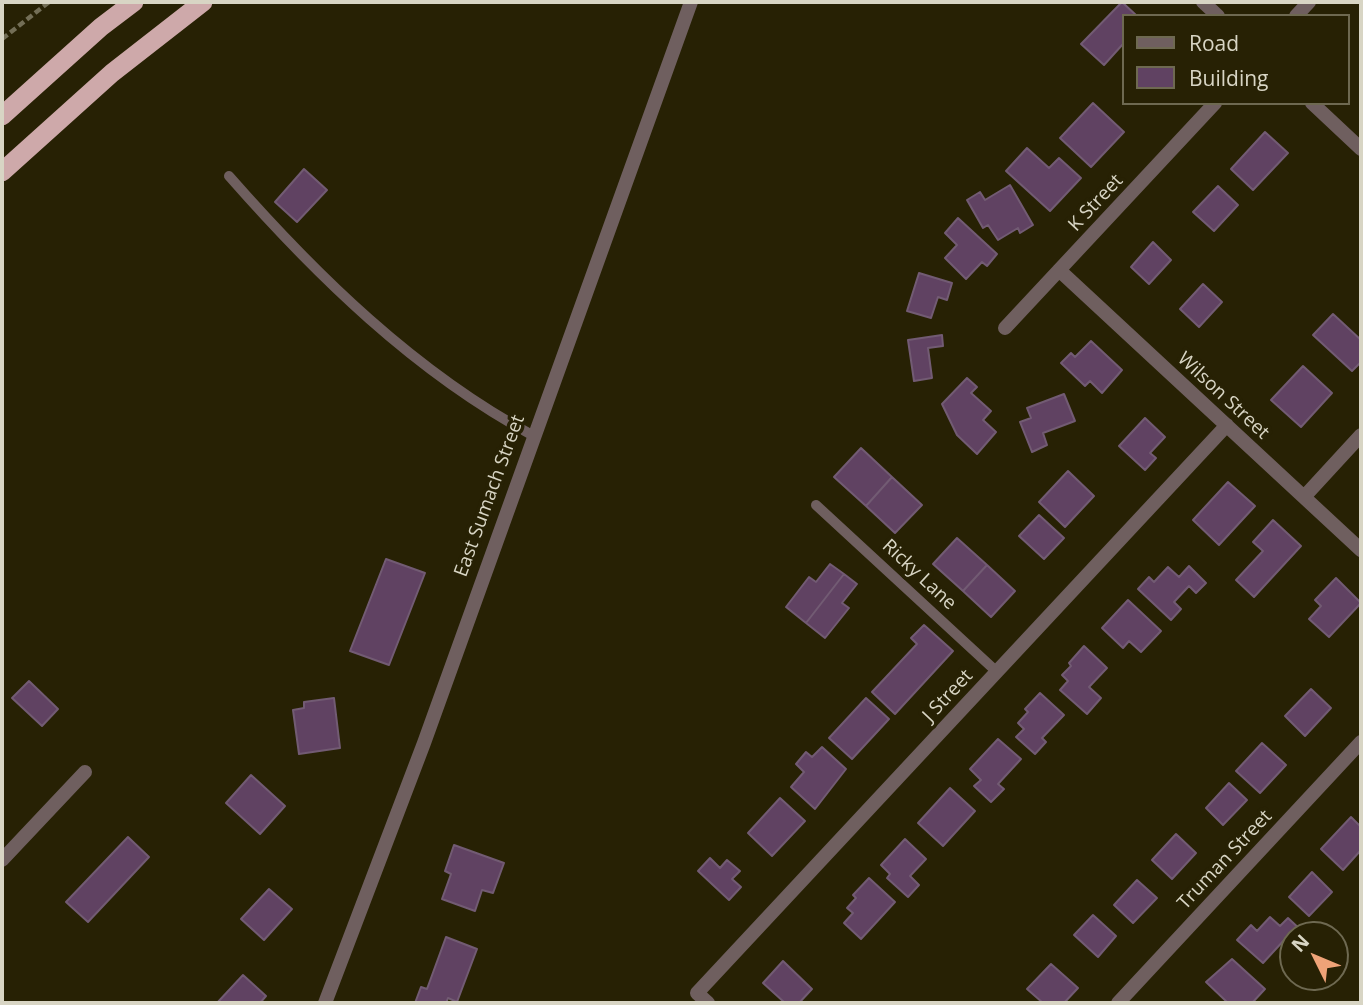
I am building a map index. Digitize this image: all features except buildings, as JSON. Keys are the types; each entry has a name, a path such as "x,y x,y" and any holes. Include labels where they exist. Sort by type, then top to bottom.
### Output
{"highway":[{"path":"2,116 101,27 134,2"},
{"path":"2,172 112,73 203,2"}],"street":[{"name":"East Sumach Street","path":"325,1003 424,743 532,435 691,2"},
{"path":"1203,2 1216,14"},
{"name":"K Street","path":"1005,328 1213,105"},
{"path":"1314,105 1361,149"},
{"name":"Wilson Street","path":"1059,270 1361,550"},
{"name":"J Street","path":"702,998 997,672 1227,425"},
{"path":"1304,497 1361,435"},
{"name":"Truman Street","path":"1118,1003 1361,743"},
{"path":"2,860 85,772"}],"lane":[{"path":"229,176 312,264 421,362 482,408 532,435"},
{"name":"Ricky Lane","path":"816,505 997,672"}],"path":[{"path":"2,39 50,2"}]}
